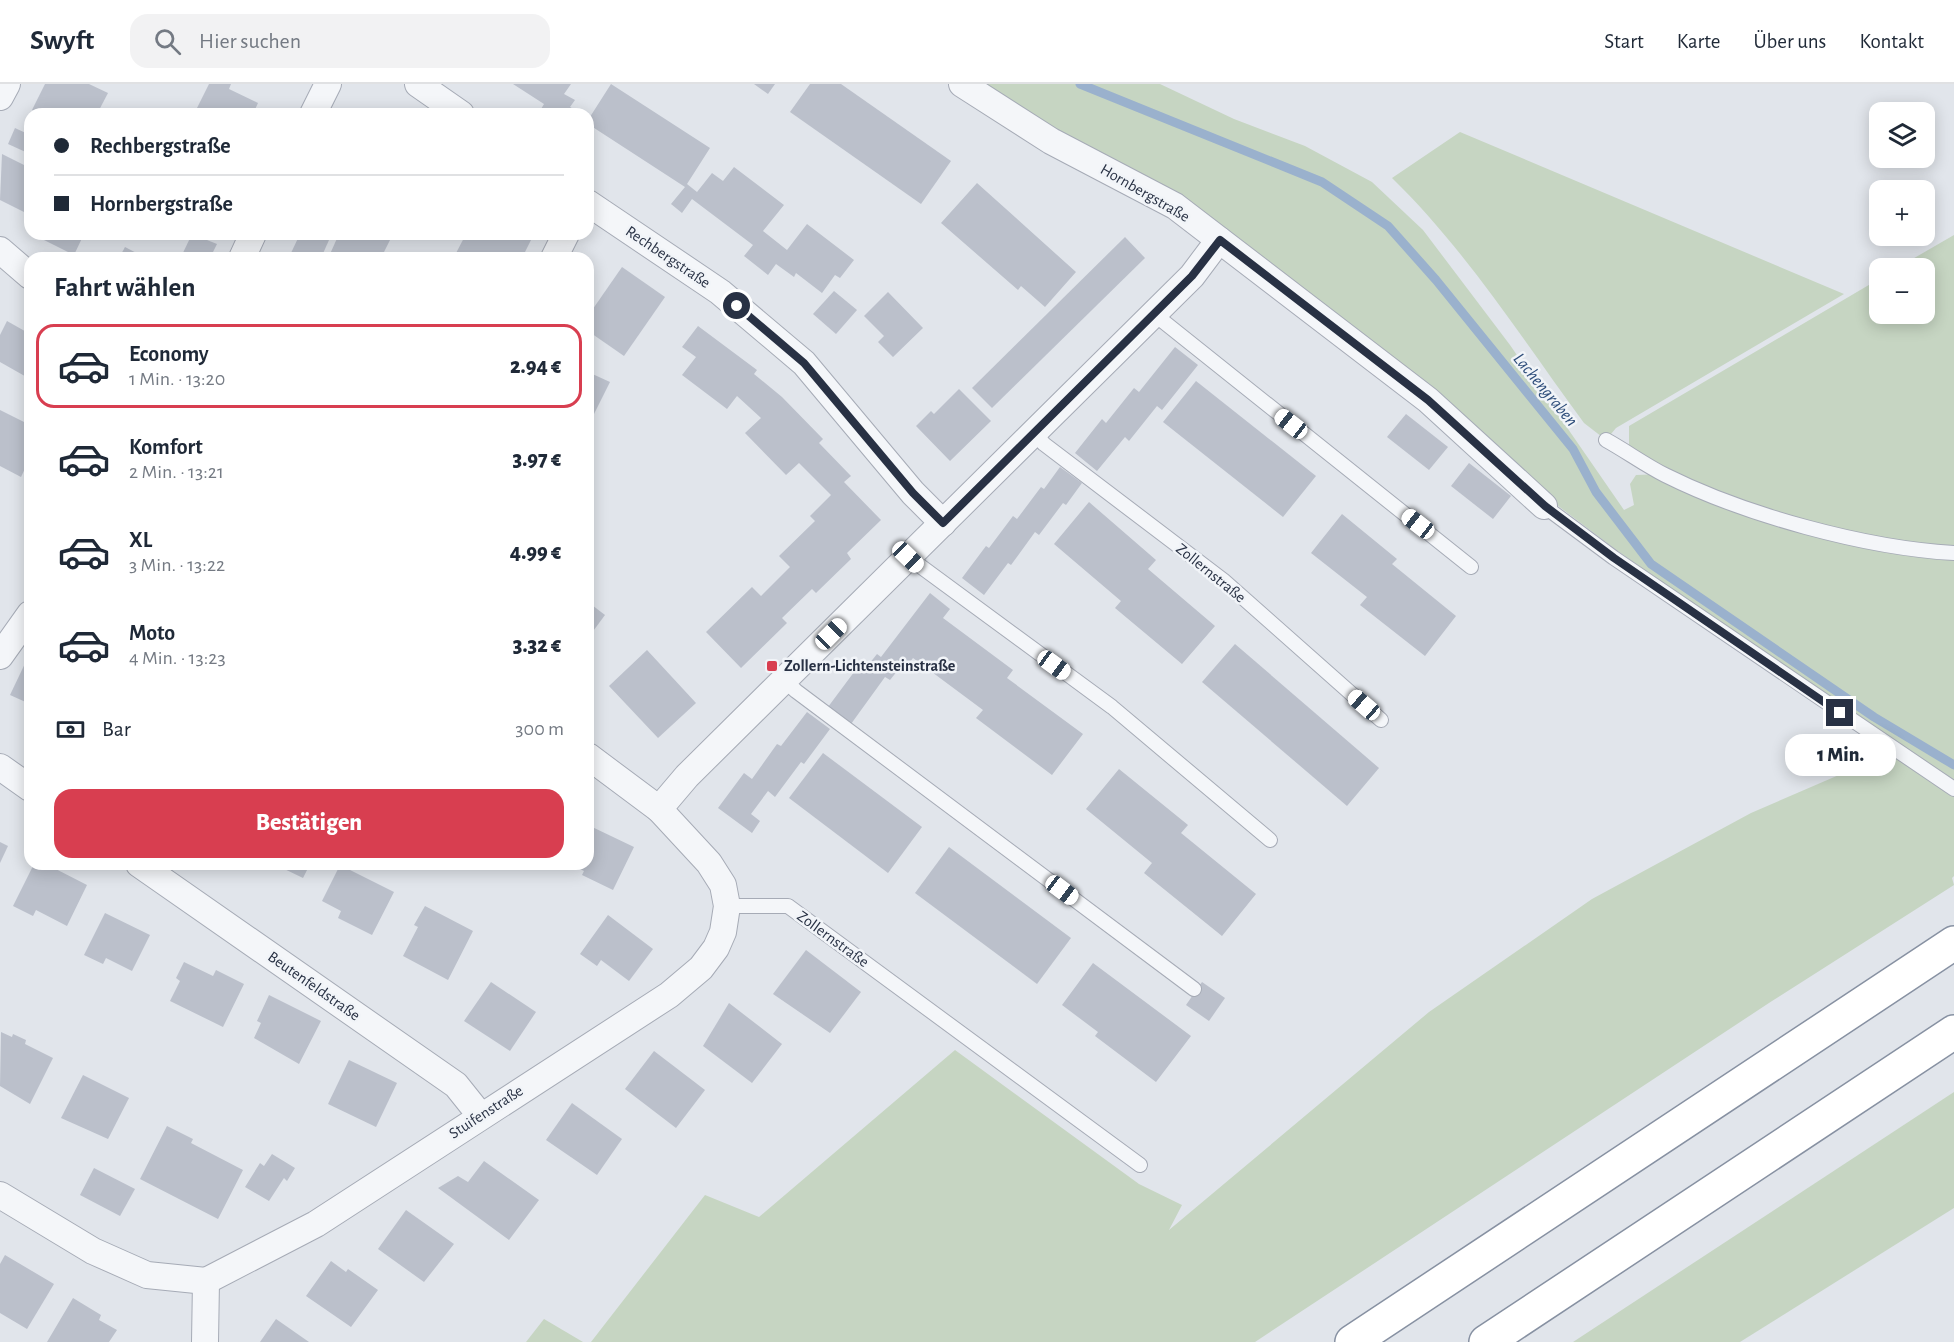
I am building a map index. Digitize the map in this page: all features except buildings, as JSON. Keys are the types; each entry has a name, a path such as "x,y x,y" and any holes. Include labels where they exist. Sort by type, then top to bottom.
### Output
{"highway":[{"path":"1352,1342 1954,943"},
{"path":"1485,1342 1954,1032"}],"street":[{"path":"0,97 7,84"},
{"path":"316,108 328,84"},
{"path":"418,84 452,108"},
{"name":"Hornbergstraße","path":"962,84 1052,141 1175,206 1428,400 1545,506"},
{"name":"Rechbergstraße","path":"594,206 720,292 804,363 913,493 943,523"},
{"path":"659,810 687,776 1192,276 1220,240"},
{"path":"0,250 24,271"},
{"path":"0,656 24,622"},
{"path":"594,761 659,810 710,863 723,885 727,906"},
{"path":"0,767 24,784"},
{"name":"Beutenfeldstraße","path":"149,870 456,1085 480,1115"},
{"name":"Stuifenstraße","path":"206,1281 316,1224 480,1115 669,995 701,968 716,948 723,932 727,906"},
{"path":"0,1195 93,1251 147,1275 206,1281 205,1342"}],"lane":[{"path":"1154,314 1472,567"},
{"name":"Zollernstraße","path":"1034,433 1044,444 1223,580 1381,720"},
{"path":"1606,440 1664,474 1738,505 1841,535 1954,553"},
{"name":"Hornbergstraße","path":"1545,506 1624,565 1954,789"},
{"path":"908,557 919,568 1112,706 1270,840"},
{"path":"784,680 1194,989"},
{"name":"Zollernstraße","path":"727,906 788,906 1140,1165"}],"green space":[{"path":"985,84 1160,84 1234,119 1305,146 1372,182 1423,230 1510,345 1624,510 1634,505 1630,484 1636,475 1663,474 1629,447 1629,426 1869,285 1869,324 1935,324 1935,258 1914,258 1954,235 1954,876 1952,878 1954,885 1772,1001 1255,1342 591,1342 705,1195 759,1217 955,1050 1139,1184 1182,1205 1169,1230 1429,1012 1592,899 1751,813 1869,762 1878,731 1619,552 1549,499 1298,286 1163,185 1080,145"},
{"path":"1460,132 1844,294 1616,428 1606,440 1584,423 1469,265 1445,235 1392,178"},
{"path":"1954,1092 1954,1208 1740,1342 1573,1342"},
{"path":"544,1319 583,1342 526,1342"}],"waterway":[{"name":"Lachengraben","path":"1080,84 1322,182 1388,226 1436,280 1573,449 1596,492 1651,564 1874,717 1954,765"}],"place":[{"name":"Zollern-Lichtensteinstraße","path":"772,666"}],"route":[{"path":"737,306 804,363 913,493 943,523 1192,276 1220,240 1428,400 1545,506 1614,558 1840,713"}]}
